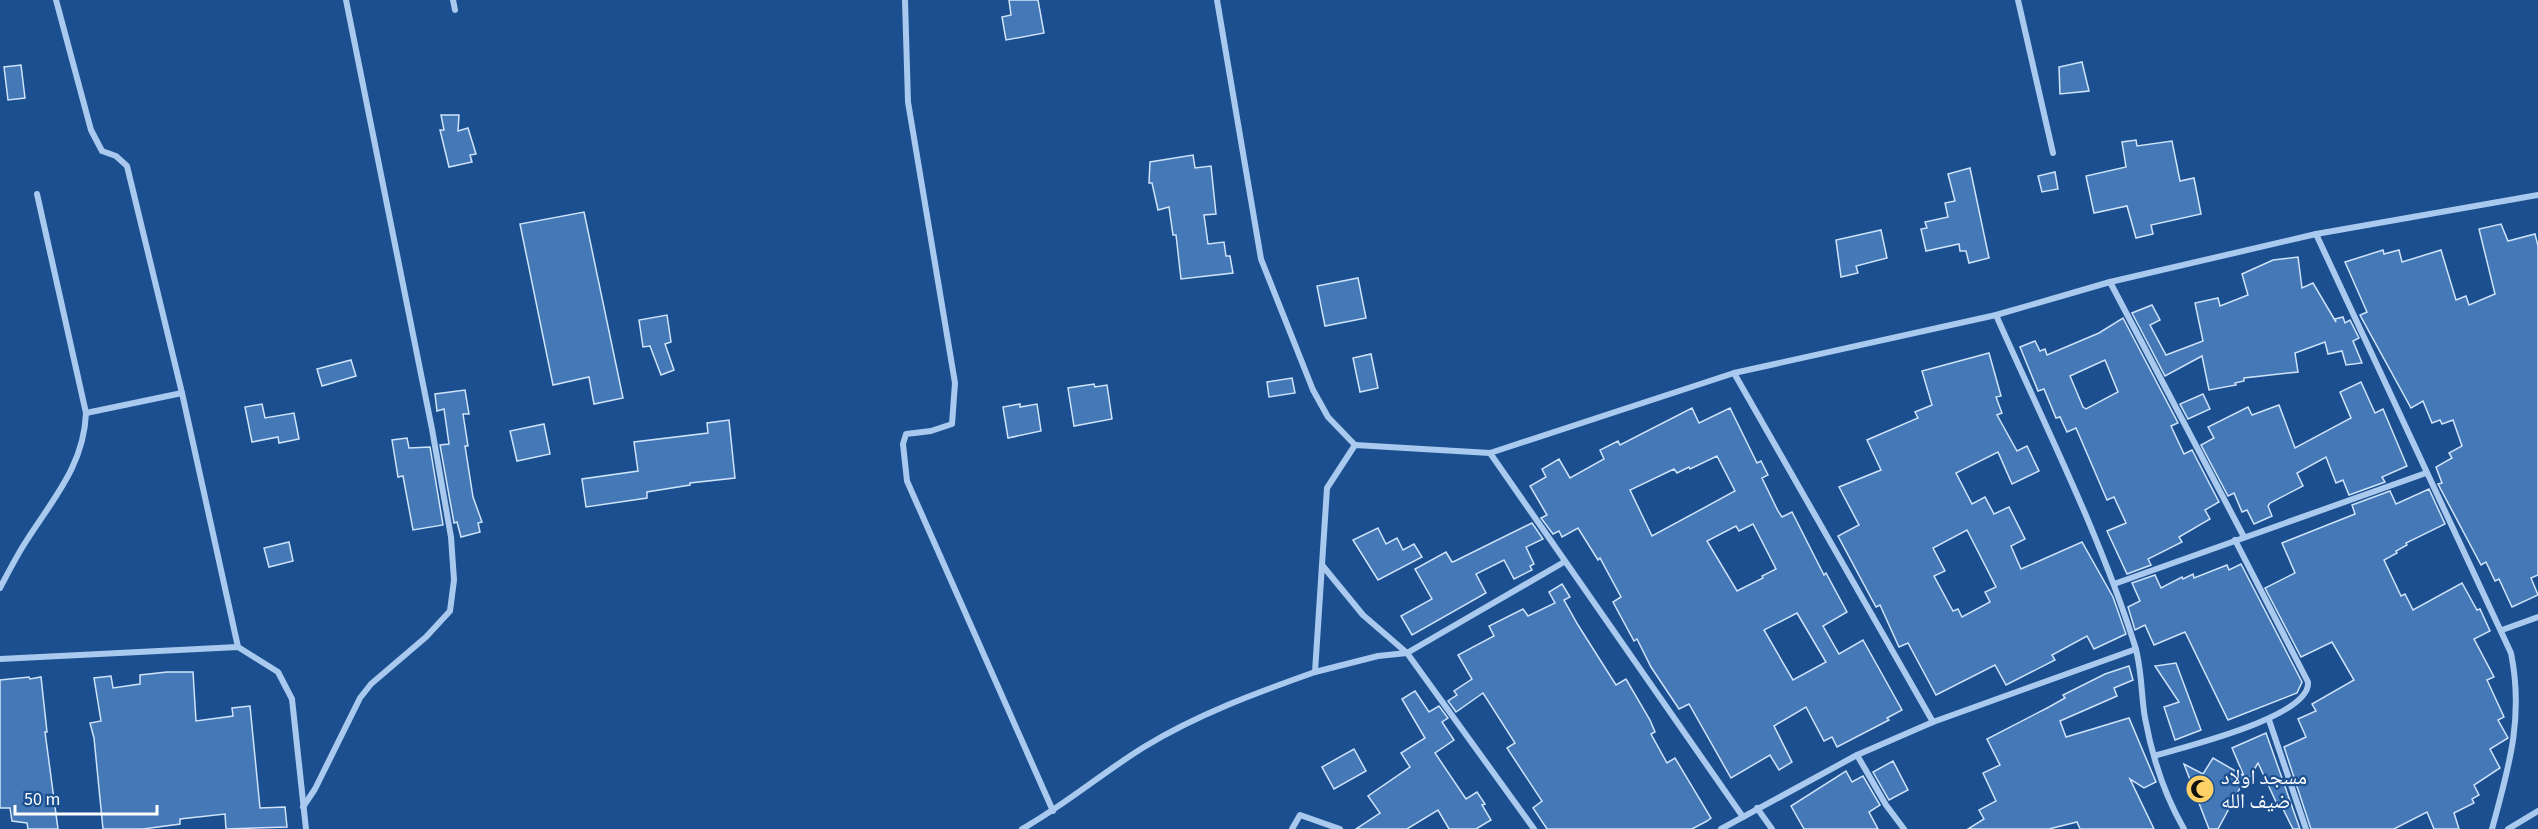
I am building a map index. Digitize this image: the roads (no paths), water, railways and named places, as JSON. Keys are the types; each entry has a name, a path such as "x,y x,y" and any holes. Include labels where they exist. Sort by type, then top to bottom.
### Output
{"street":[{"path":"56,0 91,130 102,151 116,156 127,166 182,393 238,647"},
{"path":"303,807 315,789 360,698 371,684 426,637 450,611 454,580 451,537 432,429 346,0"},
{"path":"453,0 455,10"},
{"path":"905,0 908,102 955,383 952,424 930,431 906,434 903,444 907,481 1053,812"},
{"path":"1217,0 1261,259 1313,390 1328,417 1355,445 1490,453 1734,373 1996,315 2110,282 2316,234 2538,195"},
{"path":"2018,0 2053,153"},
{"path":"0,588 24,545 63,490 85,434 86,413 37,195"},
{"path":"2316,234 2511,653 2516,678 2517,715 2512,756 2492,829"},
{"path":"2110,282 2244,537"},
{"path":"1996,315 2114,584 2136,650 2145,719 2154,756 2173,810 2184,829"},
{"path":"1734,373 1933,722"},
{"path":"86,413 182,393"},
{"path":"1316,672 1327,488 1355,445"},
{"path":"1490,453 1743,817"},
{"path":"2114,584 2426,473"},
{"path":"2154,756 2269,720 2300,701 2305,695 2308,682 2235,540"},
{"path":"1023,829 1053,812 1144,747 1217,708 1316,672 1378,656 1407,653 1564,562"},
{"path":"1322,564 1363,615 1407,653 1534,829"},
{"path":"2502,630 2538,617"},
{"path":"0,659 238,647 278,672 292,699 306,829"},
{"path":"1721,829 1857,755 1933,722 2136,650"},
{"path":"2269,720 2307,829"},
{"path":"1857,755 1886,805 1904,829"},
{"path":"1757,808 1772,829"},
{"path":"2508,829 2538,811"},
{"path":"1292,829 1300,815 1340,829"}],"place":[{"name":"مسجد اولاد ضيف الله","path":"2200,789"}]}
